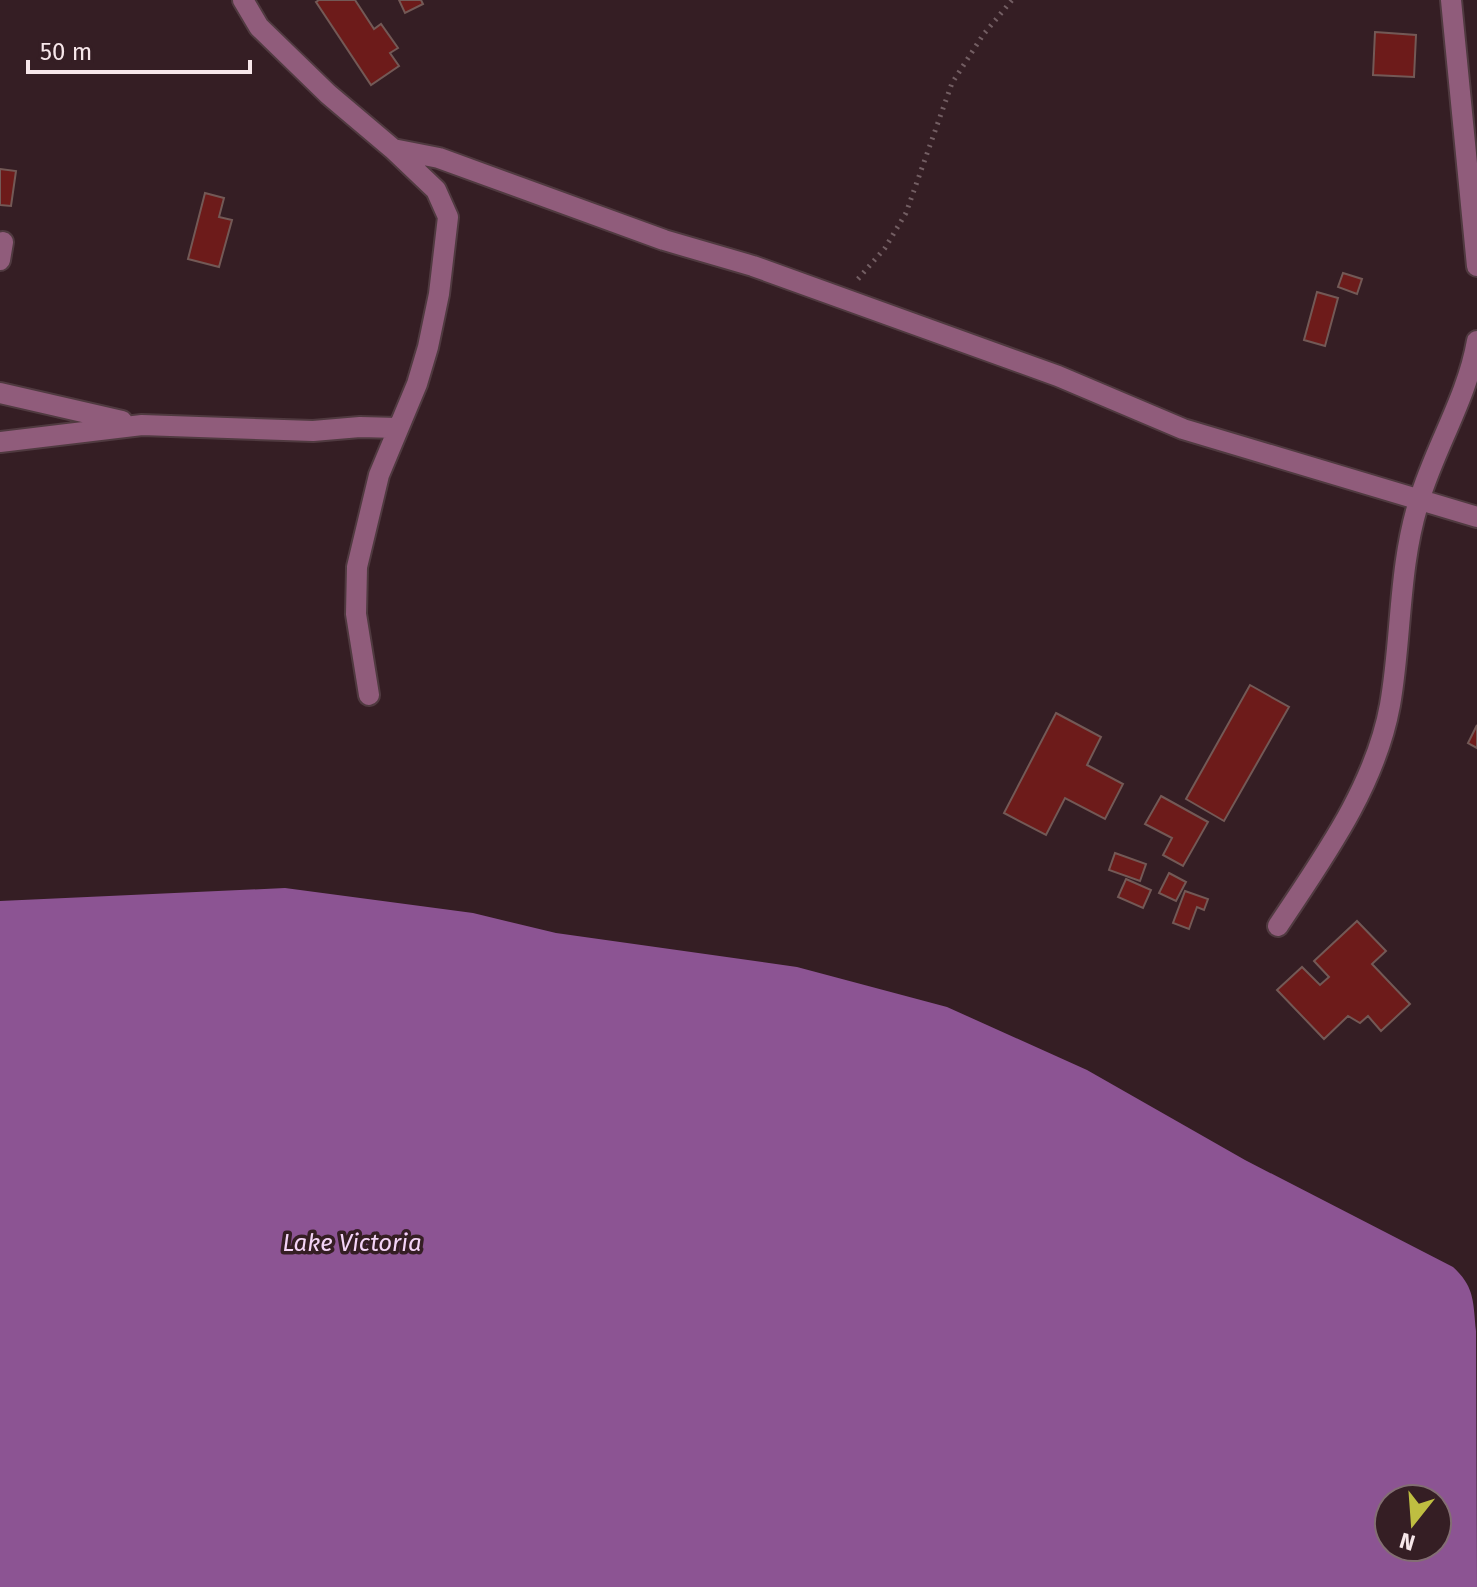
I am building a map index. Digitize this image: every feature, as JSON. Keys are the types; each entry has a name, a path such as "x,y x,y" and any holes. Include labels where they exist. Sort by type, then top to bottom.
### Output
{"street":[{"path":"243,0 259,27 328,94 436,190 448,217 439,294 428,347 417,384 379,475 357,567 356,614 369,695"},
{"path":"1451,0 1474,208 1477,266"},
{"path":"393,149 439,158 664,240 753,266 1058,376 1183,429 1477,517"},
{"path":"1278,926 1341,830 1382,738 1390,704 1404,564 1419,500 1473,367 1477,341"},
{"path":"0,393 142,425"},
{"path":"0,442 142,425 270,431 397,428"}],"path":[{"path":"841,298 896,232 906,213 952,83 983,35 1012,0"}],"water":[{"name":"Lake Victoria","path":"285,888 473,913 556,933 797,967 947,1007 1087,1070 1245,1160 1453,1267 1472,1296 1476,1331 1477,1587 0,1587 0,901"}],"building":[{"path":"355,0 374,29 381,24 398,48 390,53 399,66 371,85 316,2"},
{"path":"399,0 421,0 423,4 405,13"},
{"path":"1375,32 1416,35 1414,77 1373,75"},
{"path":"0,169 16,171 11,206 0,205"},
{"path":"205,193 224,198 219,217 232,220 219,267 188,259"},
{"path":"1343,273 1362,279 1357,294 1338,287"},
{"path":"1317,292 1338,298 1325,346 1304,340"},
{"path":"1250,685 1289,707 1224,821 1186,799"},
{"path":"1056,713 1101,737 1087,765 1123,784 1105,819 1065,798 1046,835 1004,813"},
{"path":"1477,725 1477,748 1468,743"},
{"path":"1161,796 1208,822 1183,866 1163,855 1172,838 1145,824"},
{"path":"1115,853 1146,864 1140,881 1109,870"},
{"path":"1169,873 1186,882 1176,901 1159,893"},
{"path":"1126,879 1151,890 1143,908 1118,897"},
{"path":"1185,891 1208,899 1204,910 1197,907 1189,929 1173,923"},
{"path":"1357,921 1386,951 1372,964 1410,1004 1381,1031 1368,1016 1360,1023 1348,1016 1324,1039 1277,990 1302,967 1320,985 1329,977 1314,961"}]}
